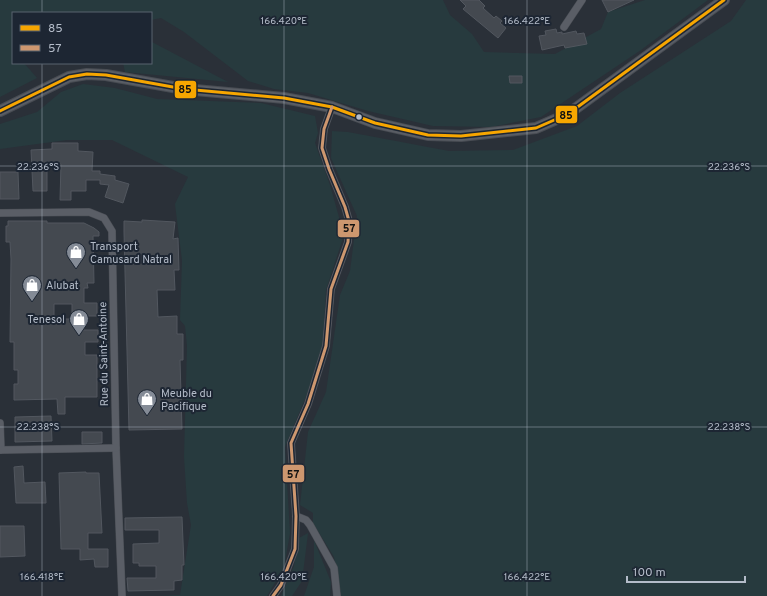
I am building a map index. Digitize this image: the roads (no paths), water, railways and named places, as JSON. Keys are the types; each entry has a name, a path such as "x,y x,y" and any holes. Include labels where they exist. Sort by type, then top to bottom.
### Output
{"main road":[{"path":"0,111 69,77 87,74 106,75 184,89 284,98 332,107 375,123 428,134 461,136 536,128 568,114 724,0"}],"street":[{"path":"564,27 582,0"},
{"path":"274,596 281,585 295,549 296,516 291,443 308,404 326,346 331,289 348,242 349,221 322,148 324,130 332,107"},
{"name":"Rue du Saint-Antoine","path":"0,213 89,212 104,218 112,230 116,448 122,596"},
{"path":"0,423 0,450 116,448"},
{"path":"296,516 306,520 310,525 334,568 337,596"}],"place":[{"name":"Transport Camusard Natral","path":"76,269"},
{"name":"Alubat","path":"32,302"},
{"name":"Tenesol","path":"79,336"},
{"name":"Meuble du Pacifique","path":"147,416"}]}
